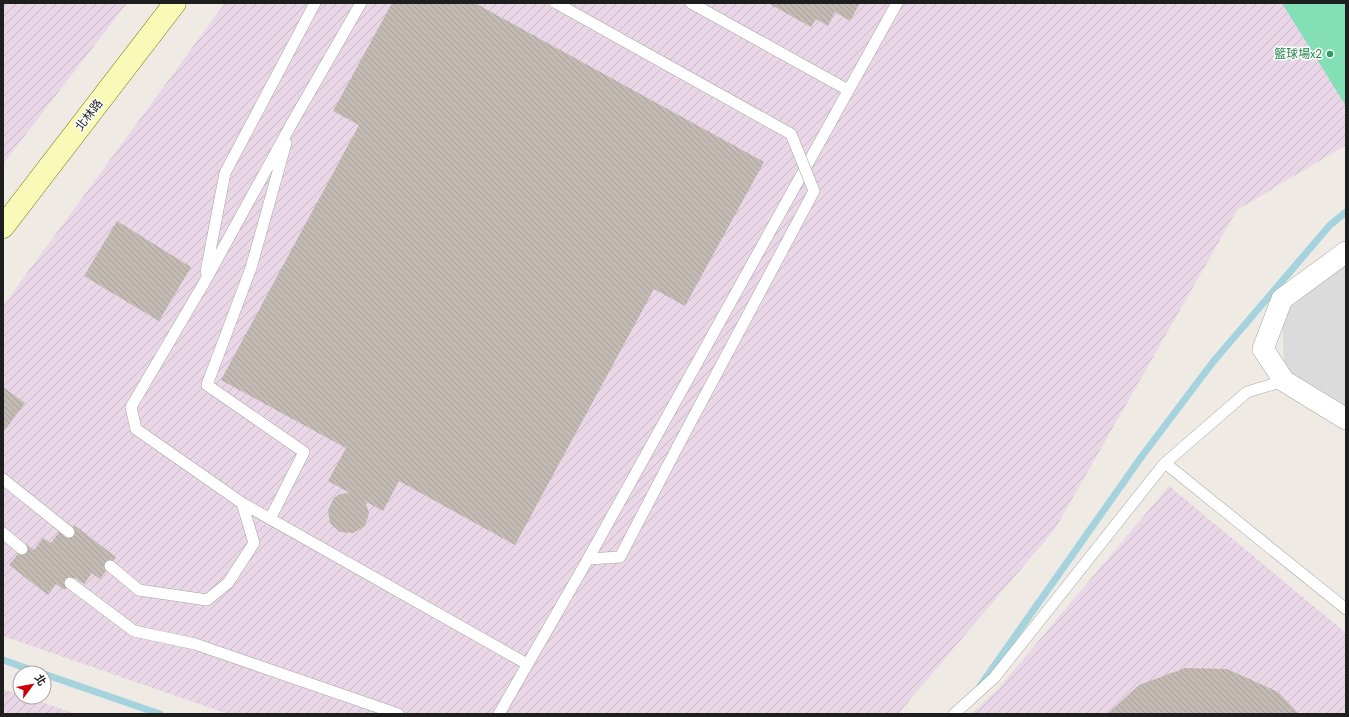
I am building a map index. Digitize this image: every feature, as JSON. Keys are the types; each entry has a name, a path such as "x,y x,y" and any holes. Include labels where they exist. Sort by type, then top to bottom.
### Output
{"street":[{"name":"北林路","path":"3,227 175,3"},
{"path":"1346,252 1282,299 1263,349 1284,382 1346,419"}],"lane":[{"path":"204,283 225,173 315,3"},
{"path":"361,3 292,123 204,283 131,406 136,429 242,503 527,664"},
{"path":"556,3 791,134 814,191 620,557 588,559"},
{"path":"691,3 848,90"},
{"path":"499,714 588,559 897,3"},
{"path":"270,519 304,452 207,384 251,268 292,123"},
{"path":"954,714 994,678 1165,463 1247,392 1284,382"},
{"path":"1165,463 1346,609"},
{"path":"3,479 69,532"},
{"path":"110,566 139,590 207,600 228,583 254,543 242,503"},
{"path":"3,533 22,549"},
{"path":"70,583 134,631 195,644 398,714"}],"shaded area":[{"path":"3,3 127,3 3,164"},
{"path":"225,3 1346,3 1346,145 1237,210 1055,529 898,714 228,714 3,636 3,306"},
{"path":"1346,252 1346,417 1284,381 1282,299"},
{"path":"1169,486 1346,633 1346,714 971,714 998,689"},
{"path":"3,689 12,692 12,705 50,705 76,714 3,714"}],"green space":[{"name":"籃球場x2","path":"1282,3 1346,3 1346,106"}],"building":[{"path":"392,3 475,3 764,162 685,306 654,289 515,545 399,481 383,511 365,501 369,513 365,526 353,533 340,532 330,523 328,510 334,498 340,494 350,493 328,481 346,448 221,380 359,125 333,111"},
{"path":"768,3 860,3 850,21 835,12 828,26 816,19 811,27"},
{"path":"117,221 191,267 159,321 84,276"},
{"path":"3,387 25,403 5,430 3,429"},
{"path":"74,525 116,557 100,579 92,573 84,584 75,578 65,590 56,584 48,595 9,565 26,544 34,550 43,538 51,543 59,532 65,537"},
{"path":"1185,668 1227,669 1278,692 1299,714 1107,714 1139,685"}],"waterway":[{"path":"980,686 1142,456 1213,362 1330,225 1346,212"},
{"path":"3,660 17,665"},
{"path":"52,677 160,714"}],"place":[{"name":"籃球場x2","path":"1330,54"}]}
